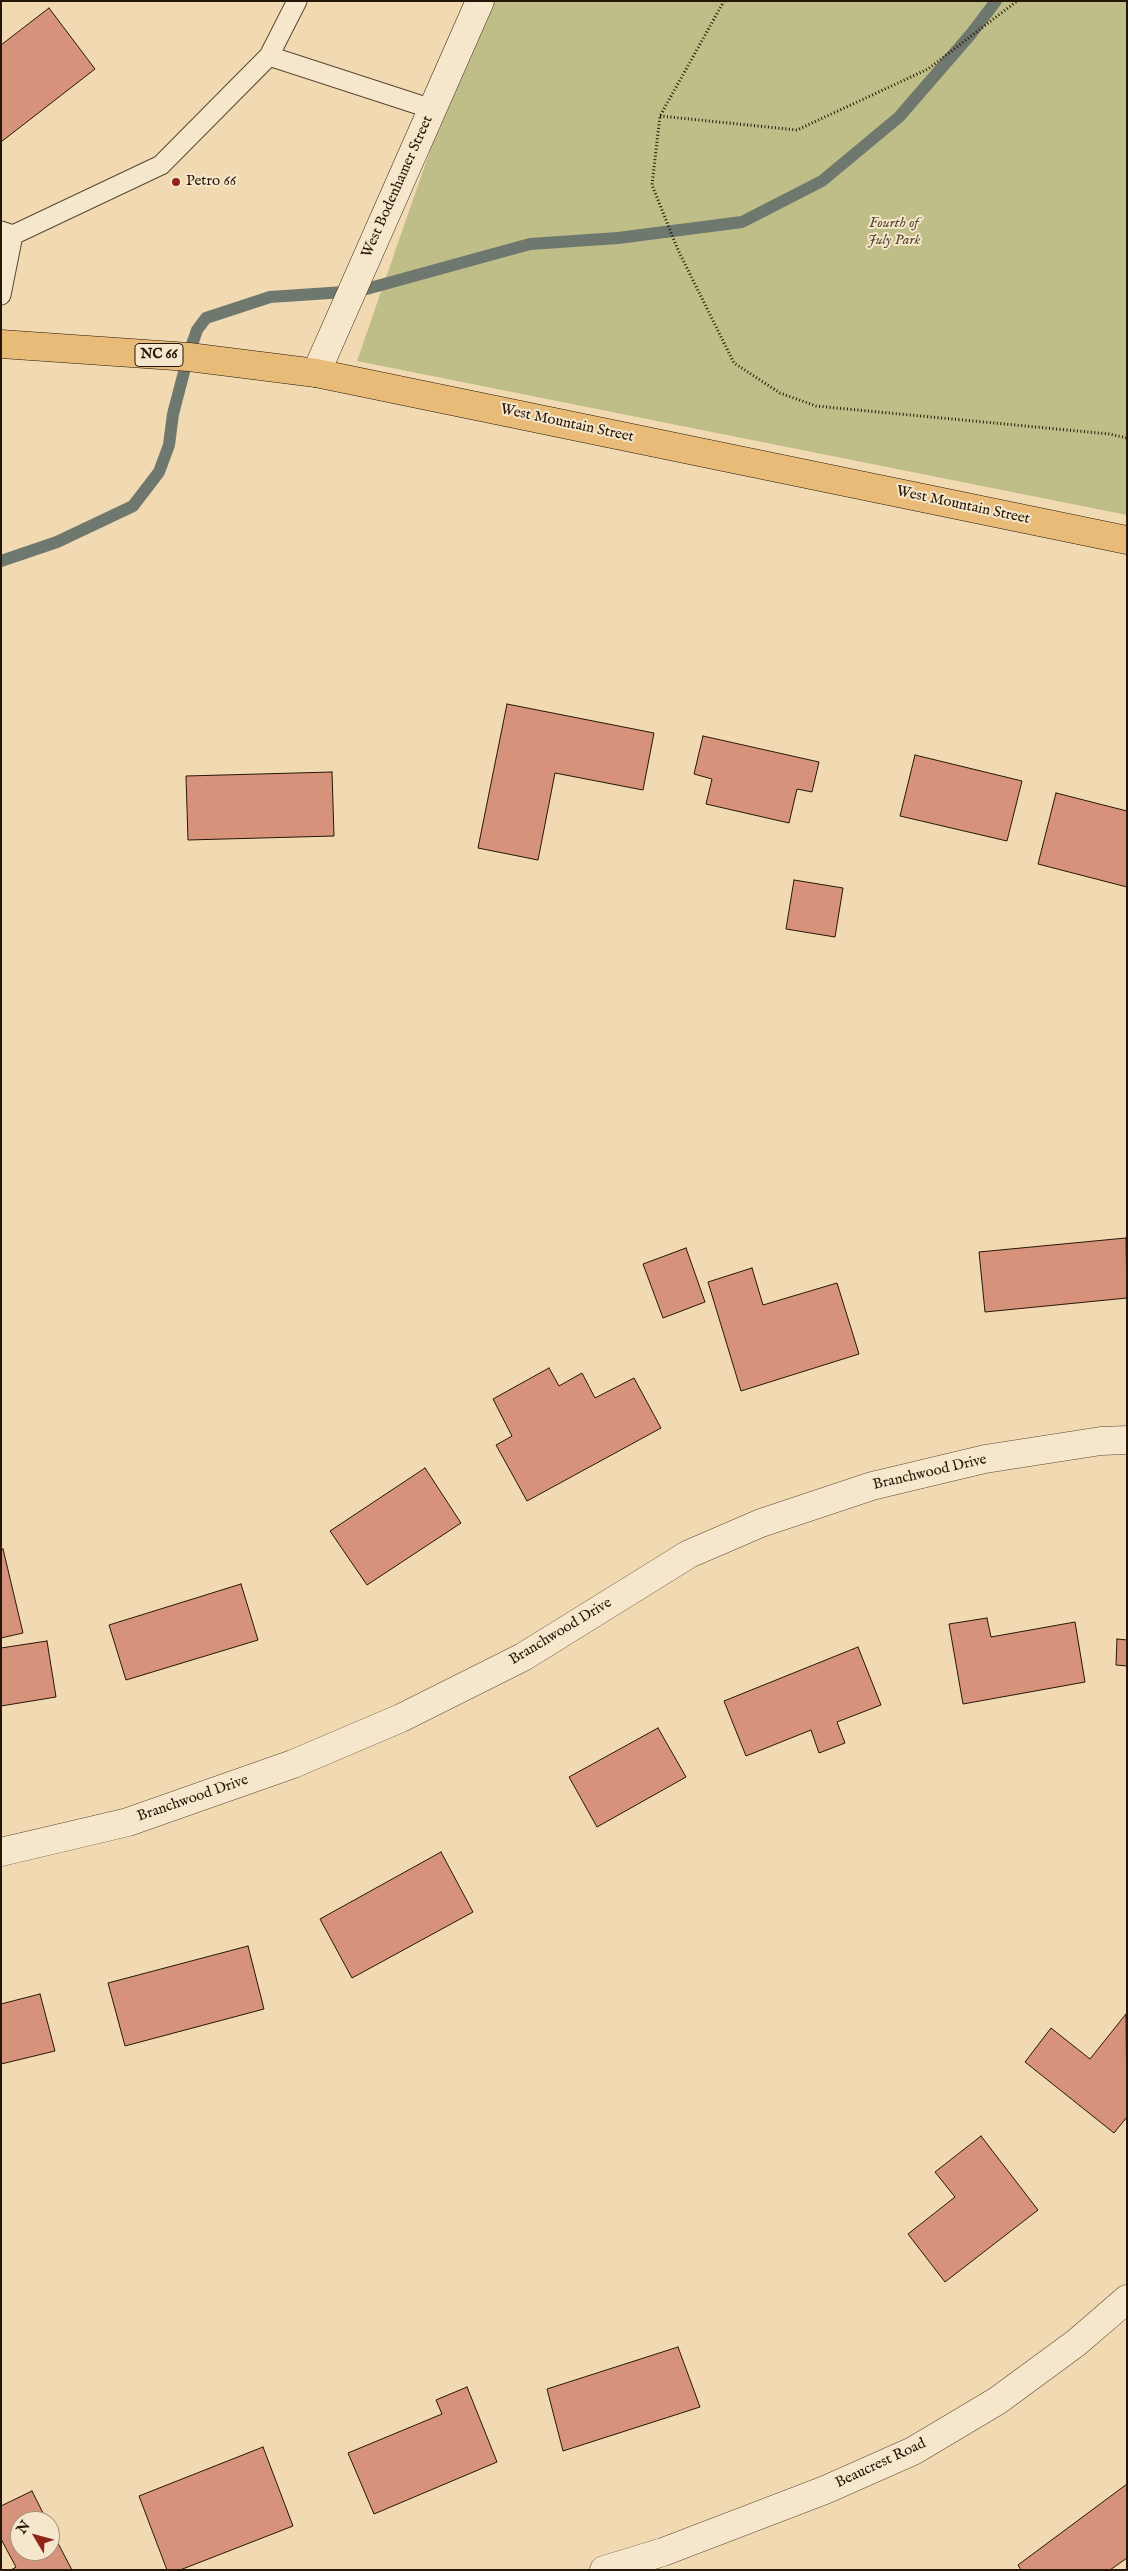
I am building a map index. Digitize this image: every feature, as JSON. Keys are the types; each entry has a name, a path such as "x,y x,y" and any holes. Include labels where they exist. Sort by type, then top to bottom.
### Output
{"main road":[{"name":"West Mountain Street","path":"1,344 189,357 316,373 1127,540"}],"street":[{"name":"West Bodenhamer Street","path":"316,373 480,1"},
{"name":"Branchwood Drive","path":"1,1852 128,1822 294,1764 401,1718 523,1656 689,1554 760,1523 872,1486 985,1459 1101,1441 1127,1440"},
{"name":"Beaucrest Road","path":"604,2570 666,2561 914,2450 997,2401 1076,2343 1127,2299"}],"lane":[{"path":"1,295 7,233 161,165 269,56 297,1"},
{"path":"269,56 432,109"}],"path":[{"path":"724,1 660,116 652,185 678,250 734,363 780,393 816,406 1109,434 1127,438"},
{"path":"660,116 796,130 928,69 1017,1"}],"green space":[{"name":"Fourth of July Park","path":"482,1 1127,1 1127,515 357,361"}],"building":[{"path":"49,8 95,69 1,142 1,45"},
{"path":"507,704 654,733 643,790 555,773 538,860 478,848"},
{"path":"703,736 819,762 812,792 797,789 789,823 706,804 712,779 694,774"},
{"path":"915,755 1022,781 1007,841 900,816"},
{"path":"332,772 334,836 188,840 186,776"},
{"path":"1056,793 1127,811 1127,887 1038,864"},
{"path":"794,880 843,888 835,937 786,929"},
{"path":"1126,1238 1127,1298 985,1312 979,1252"},
{"path":"686,1248 705,1302 663,1318 643,1264"},
{"path":"752,1268 763,1305 837,1283 859,1354 741,1391 708,1282"},
{"path":"549,1368 559,1386 582,1373 595,1398 634,1378 661,1428 527,1501 496,1445 512,1436 493,1399"},
{"path":"425,1468 461,1523 367,1585 330,1531"},
{"path":"3,1549 23,1633 1,1638 1,1550"},
{"path":"241,1584 258,1640 126,1680 109,1625"},
{"path":"987,1618 991,1637 1075,1622 1085,1682 963,1704 949,1624"},
{"path":"1117,1639 1127,1640 1127,1666 1116,1665"},
{"path":"47,1641 56,1697 1,1706 1,1648"},
{"path":"858,1647 881,1705 837,1722 845,1743 819,1753 811,1730 746,1756 724,1701"},
{"path":"658,1728 686,1777 597,1827 569,1777"},
{"path":"441,1852 473,1912 352,1978 320,1919"},
{"path":"248,1946 264,2009 125,2046 108,1983"},
{"path":"40,1994 55,2051 1,2064 1,2004"},
{"path":"1126,2014 1127,2117 1114,2133 1025,2062 1051,2028 1090,2059"},
{"path":"981,2136 1038,2210 945,2282 908,2234 955,2197 935,2172"},
{"path":"678,2347 700,2407 563,2451 547,2389"},
{"path":"467,2387 497,2462 374,2514 348,2453 442,2414 436,2400"},
{"path":"263,2447 293,2526 180,2570 167,2570 139,2496"},
{"path":"1127,2484 1127,2558 1110,2570 1021,2570 1018,2565"},
{"path":"32,2491 42,2511 10,2511 10,2556 1,2539 1,2506"},
{"path":"60,2547 72,2570 11,2570 16,2567 13,2561 60,2561"}],"waterway":[{"path":"1,561 57,542 133,506 159,472 169,445 173,414 189,353 197,330 206,318 270,297 359,291 530,244 618,238 742,222 822,181 899,117 971,34 996,1"}],"place":[{"name":"Petro 66","path":"176,182"}]}
